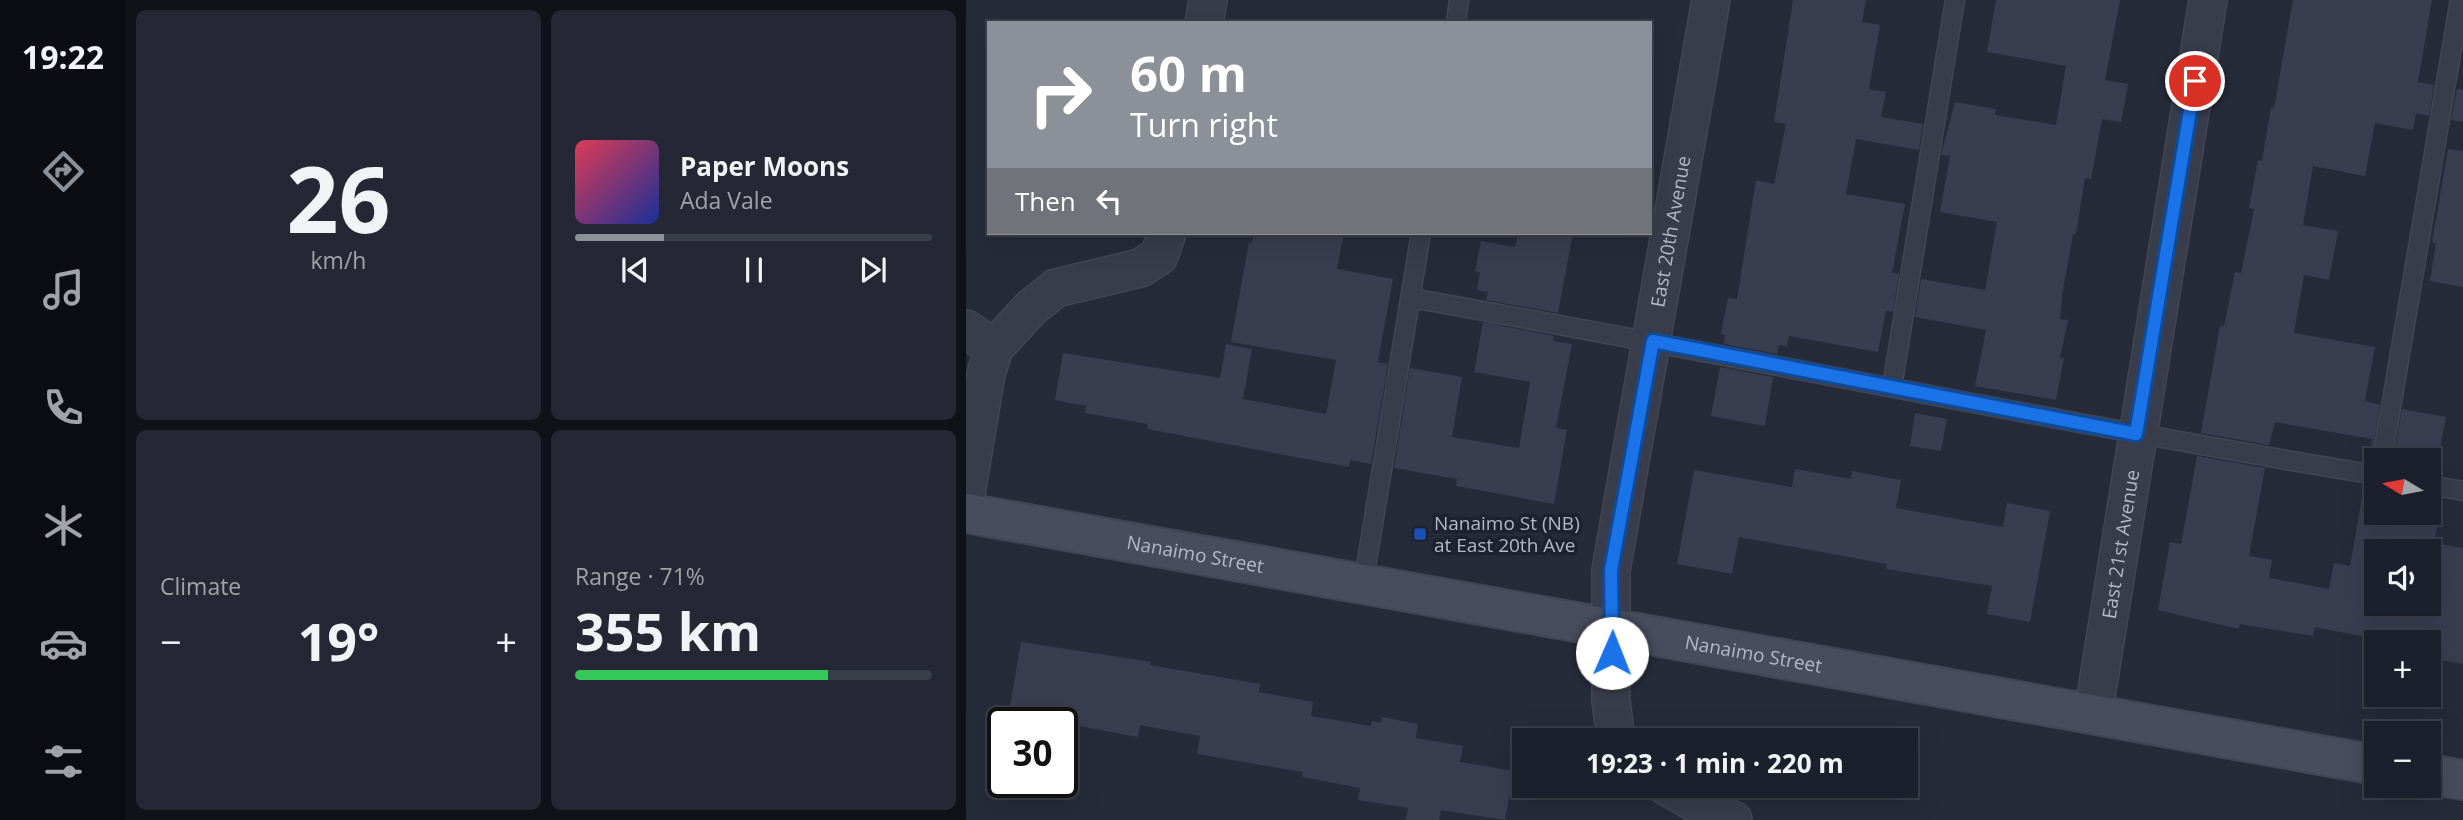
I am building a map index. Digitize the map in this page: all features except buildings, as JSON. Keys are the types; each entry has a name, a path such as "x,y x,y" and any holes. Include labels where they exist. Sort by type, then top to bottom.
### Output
{"main road":[{"name":"Nanaimo Street","path":"966,513 2364,763"},
{"path":"2441,776 2463,780"}],"street":[{"path":"1205,21 1208,0"},
{"name":"East 20th Avenue","path":"1614,728 1611,701 1611,570 1711,0"},
{"name":"East 21st Avenue","path":"2093,715 2136,434 2208,0"},
{"path":"966,494 986,374 980,338 1031,308 1056,288 1140,268 1163,244"},
{"path":"1684,798 1712,816"}],"lane":[{"path":"1455,21 1459,0"},
{"path":"1892,387 1955,0"},
{"path":"2384,448 2460,0"},
{"path":"1363,585 1421,235"},
{"path":"1410,298 1653,341 2136,434 2364,473"},
{"path":"2441,487 2463,491"}],"place":[{"name":"Nanaimo St (NB) at East 20th Ave","path":"1420,534"}],"route":[{"path":"1612,653 1611,570 1653,341 2136,434 2195,81"}]}
